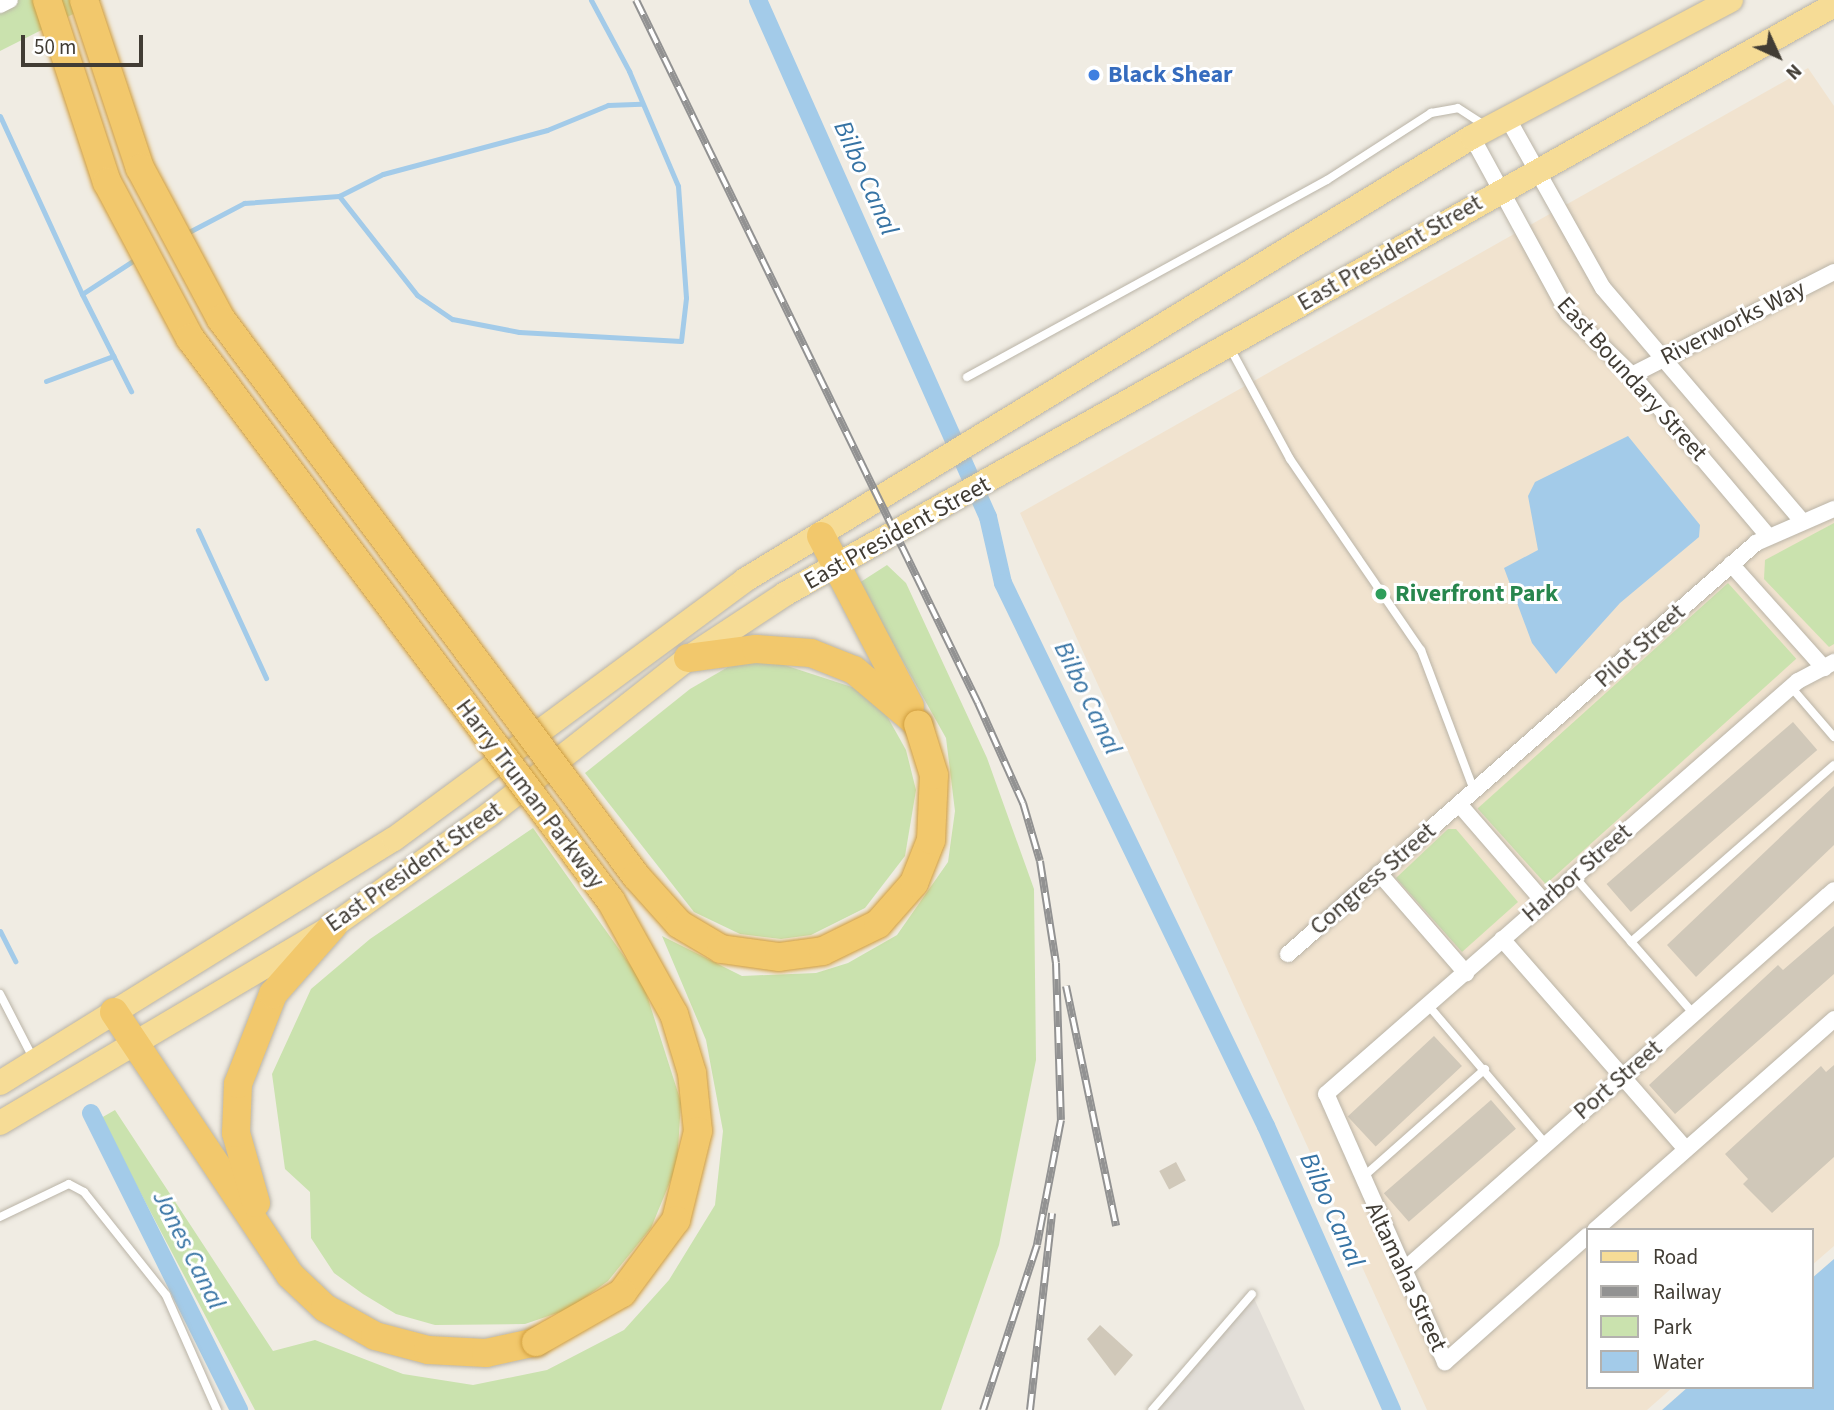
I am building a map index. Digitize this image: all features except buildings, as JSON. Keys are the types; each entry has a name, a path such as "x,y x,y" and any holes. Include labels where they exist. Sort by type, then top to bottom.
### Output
{"highway":[{"name":"Harry Truman Parkway","path":"47,0 107,182 190,338 611,901 674,1013 697,1102 687,1193 660,1247 622,1293 536,1342 486,1353 402,1345 333,1313 290,1275"},
{"name":"Harry Truman Parkway","path":"85,0 140,168 227,329 636,876 679,924 729,951 779,957 823,951 878,923 914,884 931,839 934,775 918,724 821,536"},
{"path":"688,658 756,649 811,653 874,683 918,724"},
{"path":"290,1275 245,1181 236,1133 238,1084 273,994 333,926"},
{"path":"114,1012 290,1275"}],"main road":[{"name":"East President Street","path":"0,1083 394,839 687,619 1490,128 1731,0"},
{"name":"East President Street","path":"0,1123 333,926 490,814 688,658 835,566 1004,474 1536,169 1834,5"}],"street":[{"path":"0,5 10,0"},
{"name":"East Boundary Street","path":"1490,128 1536,169 1591,270 1661,358 1800,519"},
{"name":"East Boundary Street","path":"1490,128 1501,189 1568,313 1632,375 1768,536"},
{"name":"Riverworks Way","path":"1632,375 1834,272"},
{"name":"Pilot Street","path":"1459,804 1731,565 1768,536 1800,519 1834,509"},
{"path":"1731,565 1829,665"},
{"name":"Harbor Street","path":"1326,1094 1466,973 1543,901 1791,687 1829,665"},
{"path":"1459,804 1543,901"},
{"name":"Congress Street","path":"1288,954 1459,804"},
{"path":"1379,873 1466,973"},
{"name":"Port Street","path":"1403,1271 1544,1142 1623,1078 1834,890"},
{"path":"1502,940 1686,1149"},
{"path":"1597,1228 1834,1019"},
{"name":"Altamaha Street","path":"1326,1094 1361,1178 1445,1362 1586,1237"}],"lane":[{"path":"967,377 1327,180 1431,113 1458,108 1490,128"},
{"path":"1228,345 1290,459 1420,650 1474,790"},
{"path":"1791,687 1834,737"},
{"path":"1631,942 1834,765"},
{"path":"1573,875 1693,1013"},
{"path":"0,994 35,1061"},
{"path":"1428,1004 1544,1142"},
{"path":"1361,1178 1485,1069"},
{"path":"0,1217 69,1184 84,1192 166,1295 217,1410"},
{"path":"1152,1410 1252,1294"}],"shaded area":[{"path":"1808,68 1834,106 1834,1246 1813,1264 1813,1228 1586,1228 1586,1389 1671,1389 1647,1410 1427,1410 1020,513"},
{"path":"1252,1294 1305,1410 1152,1410"}],"green space":[{"path":"0,0 101,0 0,51"},
{"path":"1834,523 1834,644 1829,647 1764,579 1765,560"},
{"path":"887,565 906,583 987,758 1034,889 1036,1060 999,1245 941,1410 255,1410 101,1118 115,1110 273,1351 315,1340 403,1374 473,1385 547,1370 624,1330 669,1280 715,1205 723,1131 706,1040 662,936 742,976 816,973 848,963 897,935 948,862 955,811 946,738 859,583"},
{"path":"1728,583 1796,659 1546,884 1478,808"},
{"path":"769,660 858,689 887,716 906,750 916,790 905,856 865,908 811,935 781,939 740,934 694,912 585,773 690,689 728,667"},
{"path":"533,828 643,983 681,1102 677,1165 651,1228 608,1281 569,1309 525,1324 435,1325 396,1314 363,1294 334,1273 311,1238 310,1192 285,1169 272,1074 311,989 370,939"},
{"path":"1448,829 1456,829 1518,902 1462,952 1396,878"}],"water":[{"path":"1628,436 1700,525 1699,537 1620,603 1556,674 1532,643 1504,568 1538,550 1528,496 1535,482"},
{"path":"1834,1259 1834,1410 1662,1410 1686,1389 1813,1389 1813,1277"}],"waterway":[{"path":"591,0 629,71 678,186 686,298 681,341 519,332 452,319 417,295 339,196 383,174 547,130 608,105 641,104"},
{"name":"Bilbo Canal","path":"758,0 988,517 1003,583 1266,1126 1392,1410"},
{"path":"0,116 82,294 139,257"},
{"path":"185,234 244,203 339,196"},
{"path":"82,294 131,391"},
{"path":"46,381 113,356"},
{"path":"198,530 266,678"},
{"path":"0,931 15,961"},
{"name":"Jones Canal","path":"91,1113 239,1410"}],"railway":[{"path":"636,0 978,703 1023,803 1040,861 1056,963 1061,1120 1037,1245 983,1410"},
{"path":"1066,986 1116,1226"},
{"path":"1030,1410 1052,1213"}],"place":[{"name":"Black Shear","path":"1094,75"},
{"name":"Riverfront Park","path":"1381,594"}]}
